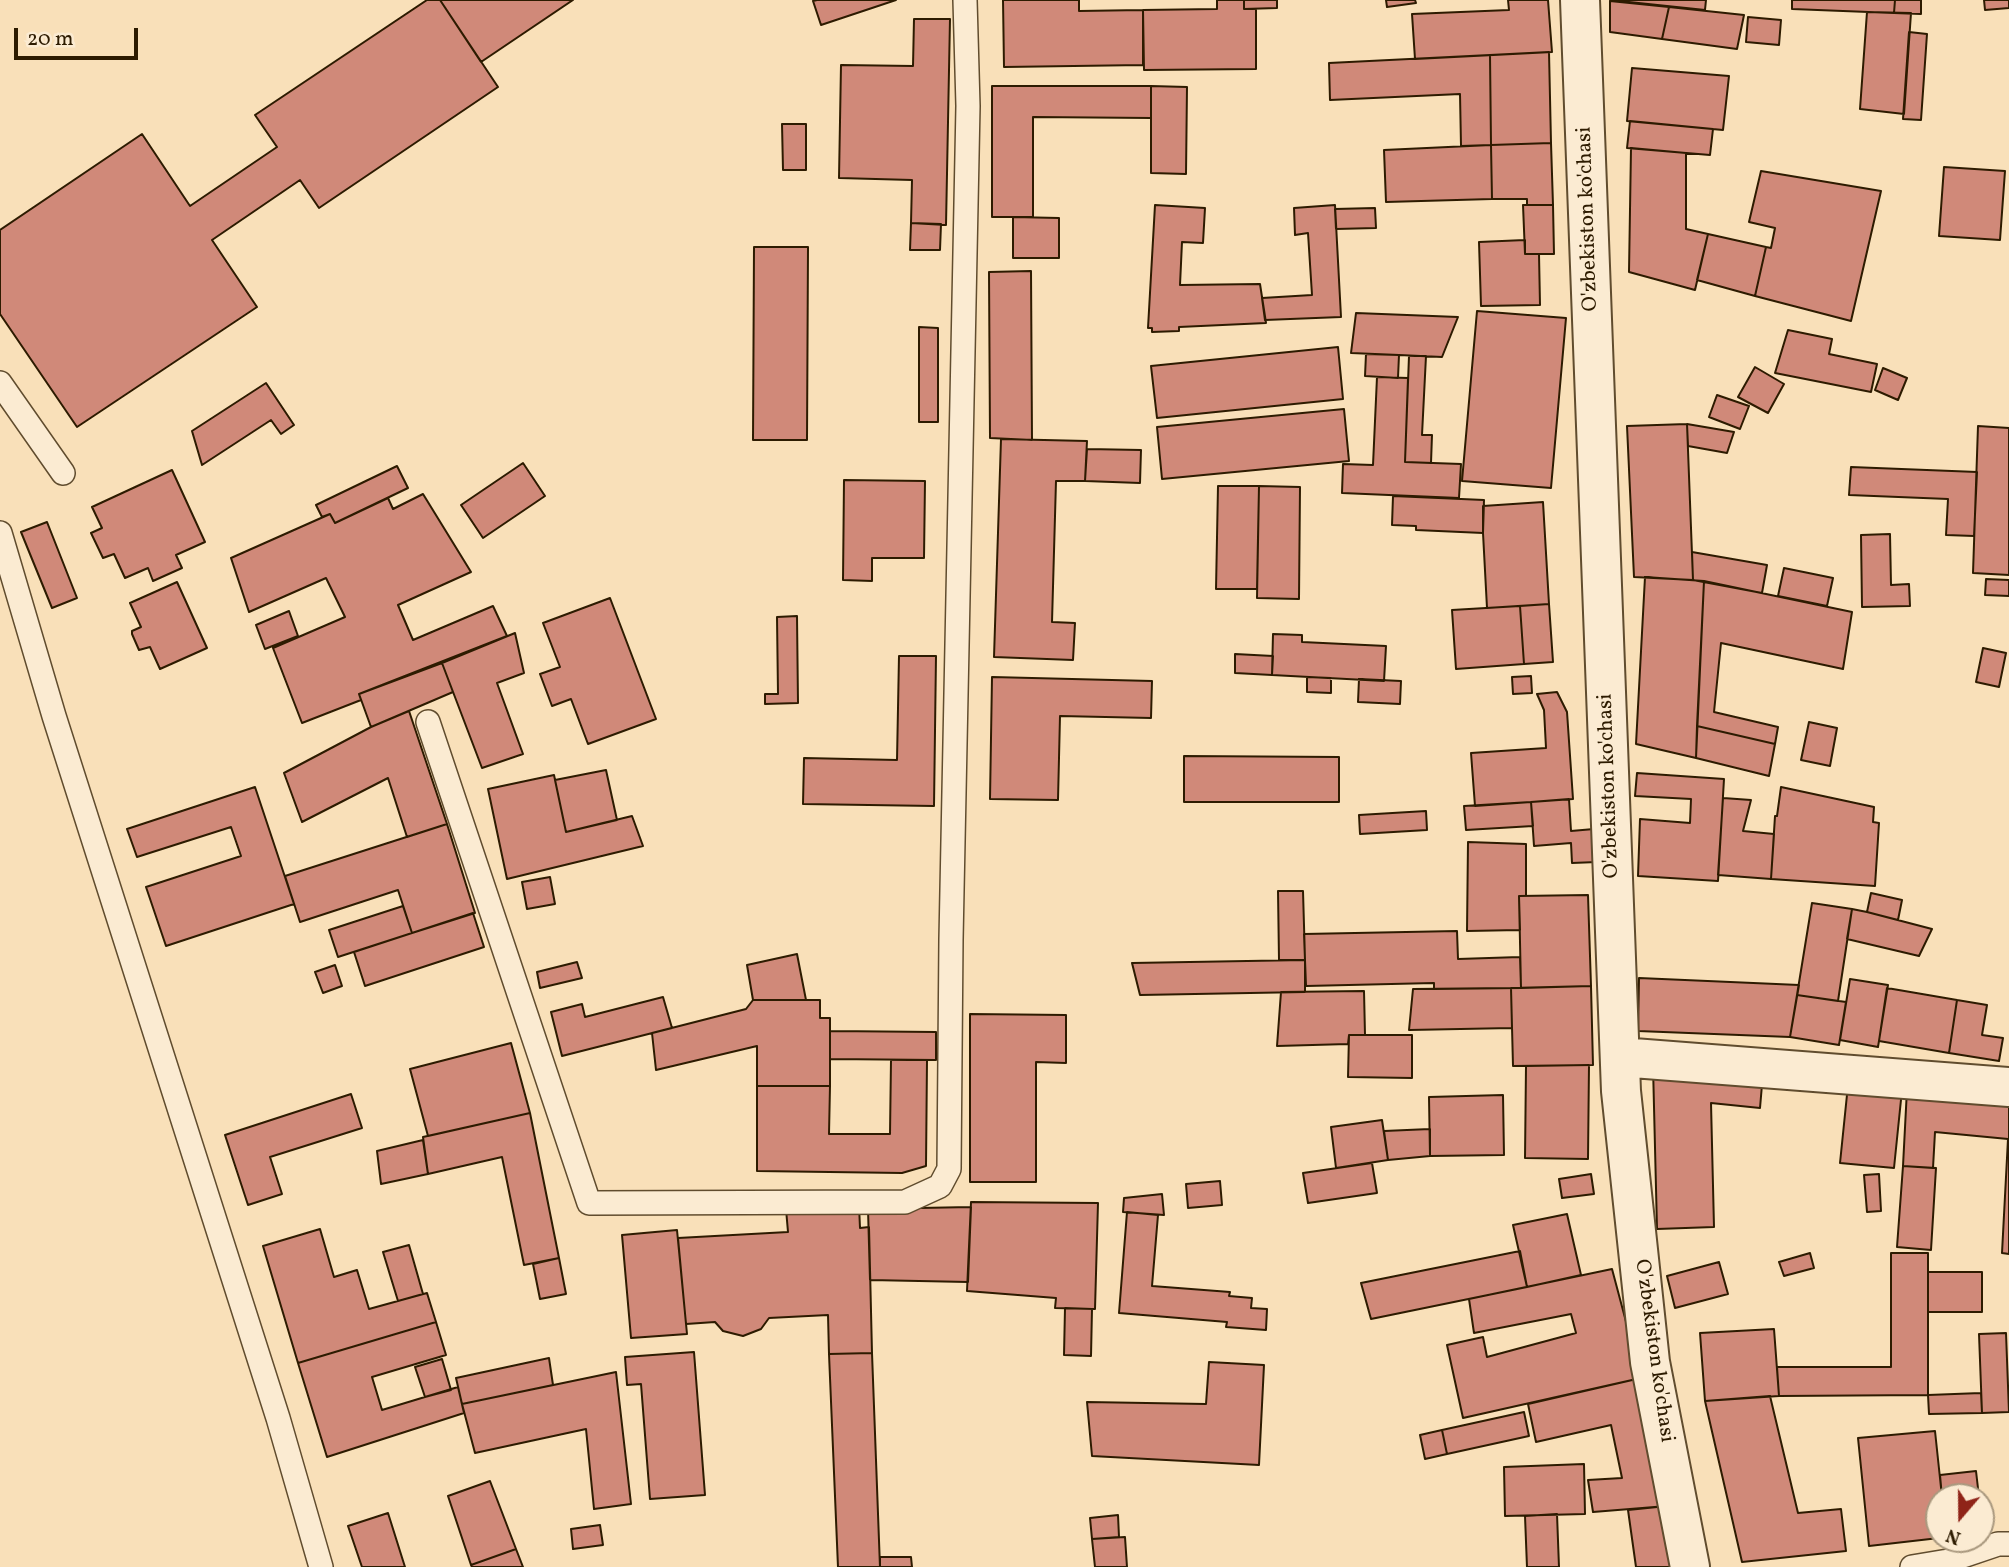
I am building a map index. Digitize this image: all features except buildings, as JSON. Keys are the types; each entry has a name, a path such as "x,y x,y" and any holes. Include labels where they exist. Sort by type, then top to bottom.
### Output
{"street":[{"name":"O'zbekiston ko'chasi","path":"1580,0 1621,1091 1650,1362 1690,1567"},
{"path":"1620,1057 2009,1087"}],"lane":[{"path":"428,722 589,1203 905,1202 940,1186 949,1169 951,925 968,106 965,0"},
{"path":"0,383 64,472"},
{"path":"0,533 54,716 278,1418 321,1567"},
{"path":"1912,1567 1948,1561 1998,1544 2009,1544"}]}
